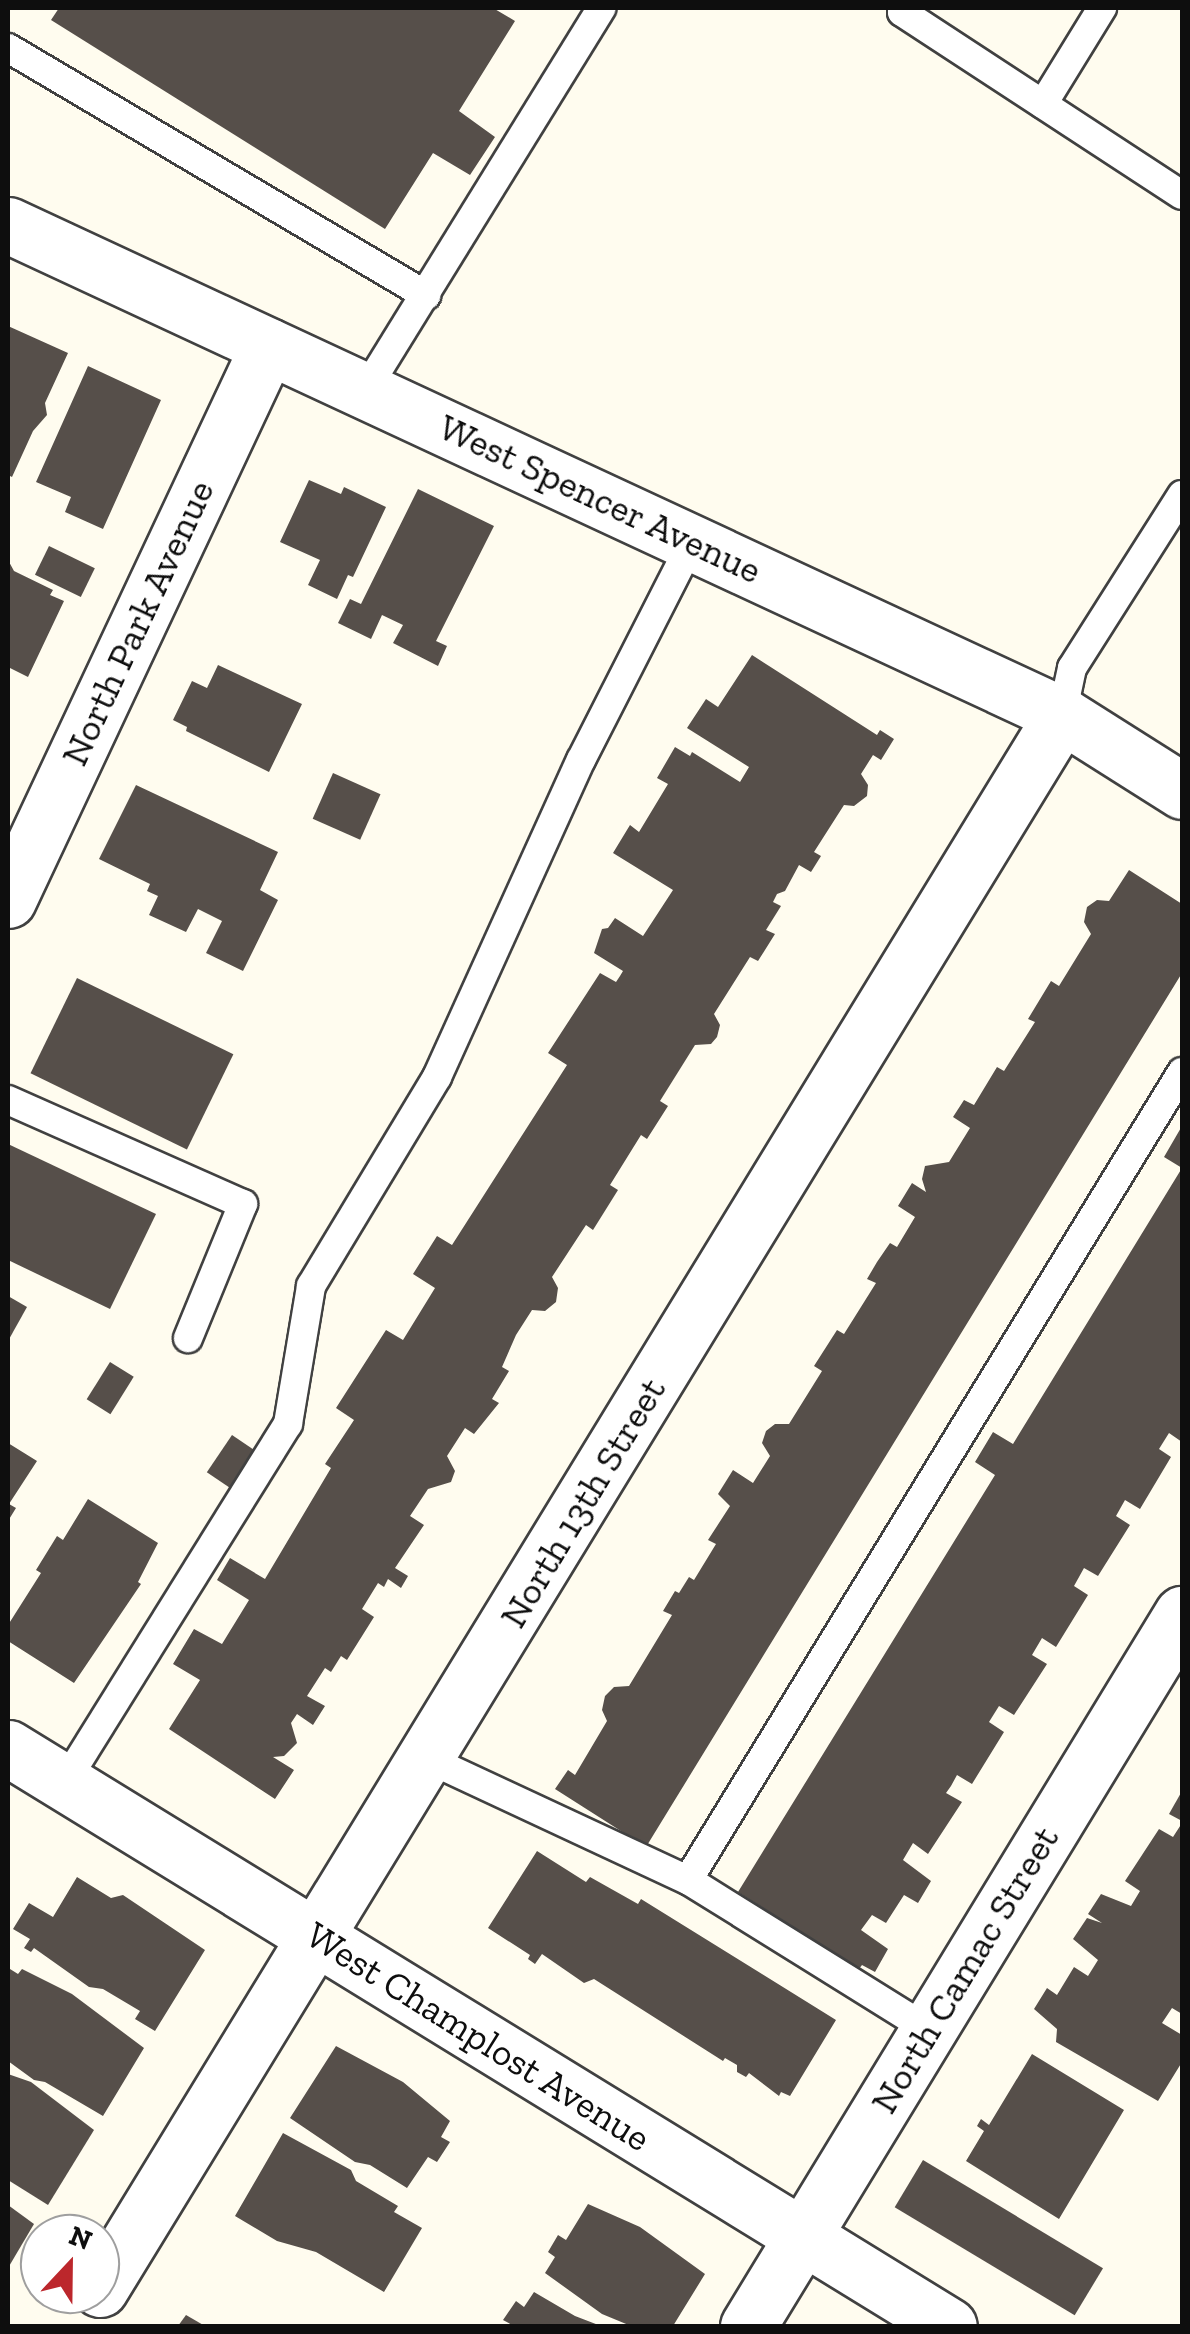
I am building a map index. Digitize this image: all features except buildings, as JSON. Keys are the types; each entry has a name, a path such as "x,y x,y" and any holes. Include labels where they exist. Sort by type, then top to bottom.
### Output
{"street":[{"name":"West Spencer Avenue","path":"8,225 1062,715 1182,791"},
{"name":"North Park Avenue","path":"8,900 268,346"},
{"name":"North 13th Street","path":"120,2255 428,1759 1062,715"},
{"name":"North Camac Street","path":"748,2326 1182,1614"},
{"name":"West Champlost Avenue","path":"8,1748 949,2326"}],"lane":[{"path":"365,392 602,8"},
{"path":"905,8 902,12 1043,104 1178,182"},
{"path":"1043,104 1102,8"},
{"path":"8,48 426,295"},
{"path":"1062,715 1072,668 1182,495"},
{"path":"65,1782 288,1424 311,1286 437,1077 581,760 692,542"},
{"path":"688,1880 1182,1072"},
{"path":"8,1100 244,1204 188,1338"},
{"path":"428,1759 688,1880 929,2030"}]}
